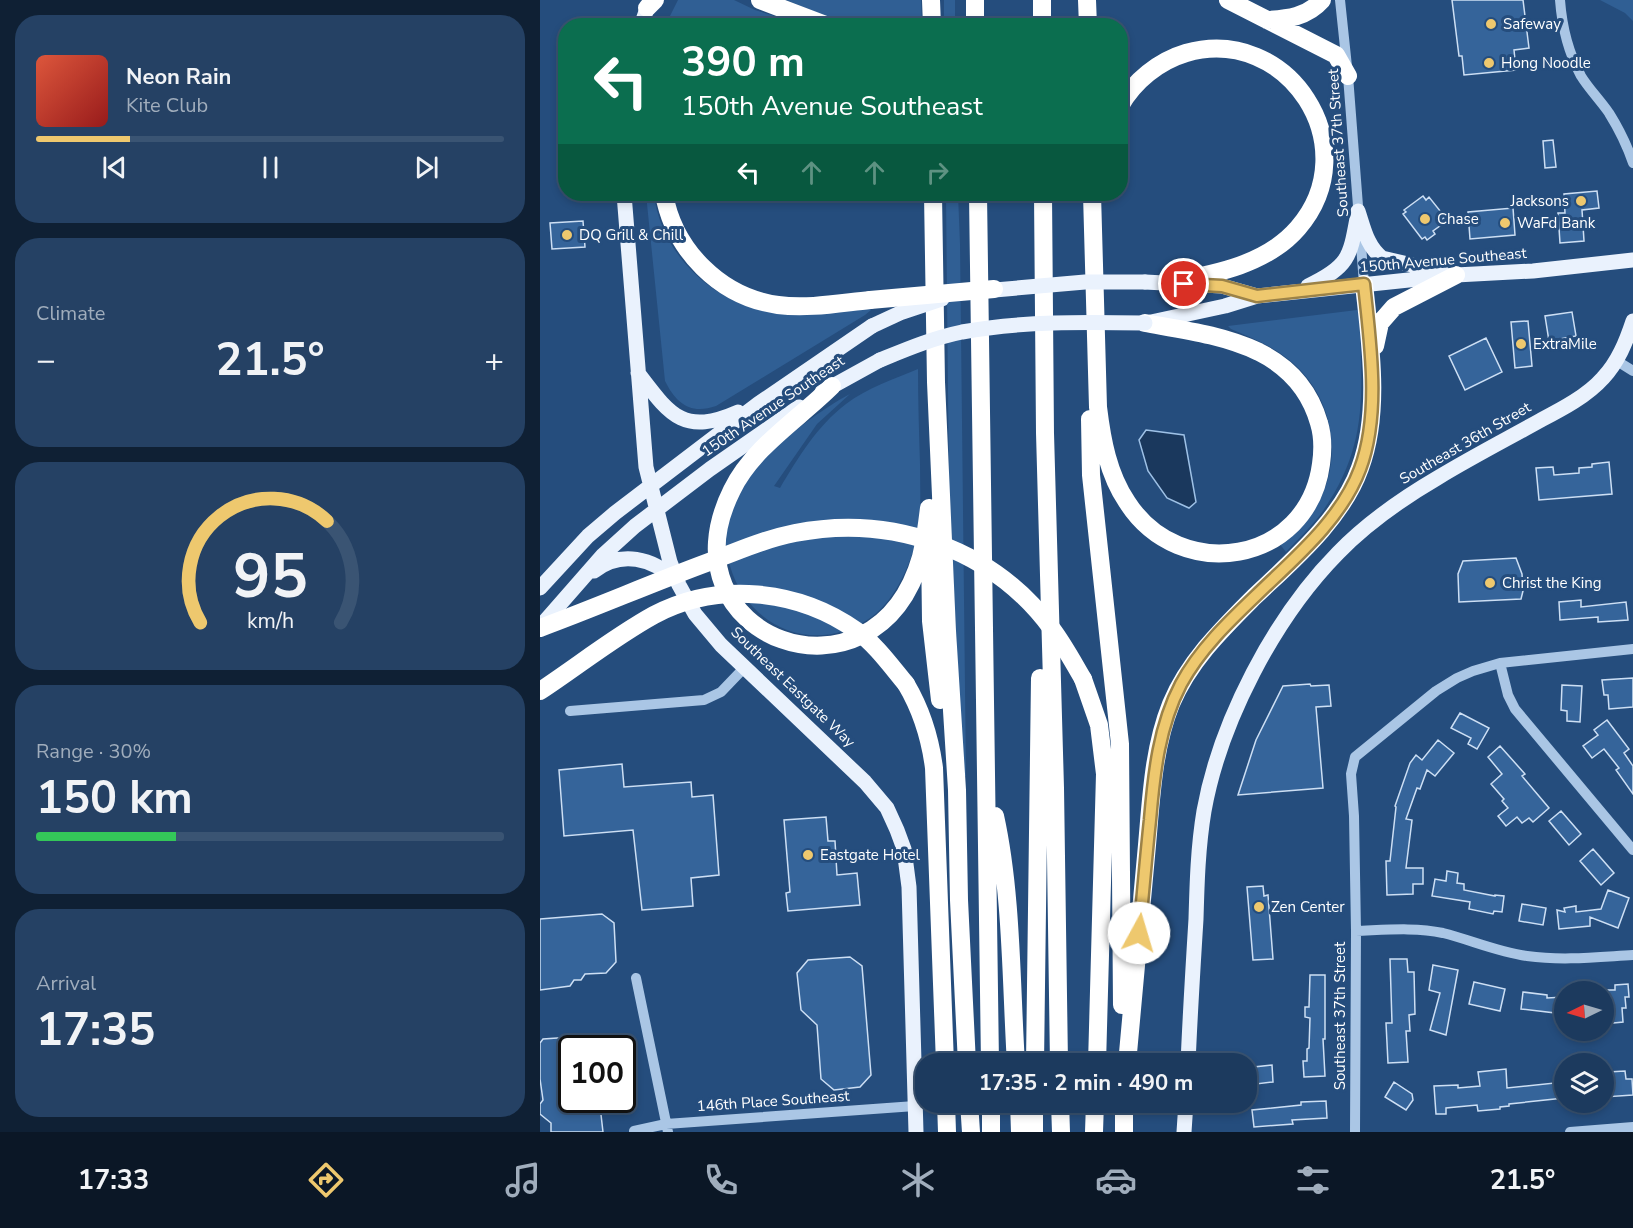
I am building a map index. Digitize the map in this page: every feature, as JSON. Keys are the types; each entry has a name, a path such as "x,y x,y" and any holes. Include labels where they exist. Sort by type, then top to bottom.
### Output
{"highway":[{"path":"760,0 807,18"},
{"path":"931,0 932,18"},
{"path":"975,0 975,18"},
{"path":"1042,0 1042,18"},
{"path":"1087,0 1088,18"},
{"path":"1228,0 1336,55 1348,76"},
{"path":"1266,20 1299,16 1311,10 1322,0"},
{"path":"1128,96 1140,80 1156,66 1175,56 1194,51 1217,49 1236,51 1264,59 1281,70 1299,87 1312,105 1320,127 1324,150 1324,169 1319,193 1298,229 1262,256 1213,275 1171,282"},
{"path":"666,201 677,235 693,258 711,276 733,291 761,302 780,305 812,305 994,289"},
{"path":"932,201 936,382 947,631 957,790 959,900 966,1053"},
{"path":"978,201 990,1053"},
{"path":"1043,201 1045,433 1055,788 1059,1053"},
{"path":"1093,201 1098,407 1108,461 1127,503 1154,533 1176,546 1196,552 1239,553 1280,534 1302,514 1319,478 1323,450 1321,431 1314,407 1304,390 1293,375 1277,363 1237,342 1145,323"},
{"path":"1371,356 1380,323 1394,307 1456,275"},
{"path":"1126,1053 1152,795 1164,723 1182,682 1196,660 1233,618 1303,550 1330,519 1360,470 1370,421 1371,356 1364,284"},
{"path":"1095,349 1090,428 1091,475 1121,767 1125,1053"},
{"path":"936,382 929,508 931,621 959,900"},
{"path":"832,386 749,464 733,488 723,510 717,540 719,569 734,605 747,620 765,633 784,641 824,646 862,637 885,619 910,584 920,559 929,508"},
{"path":"1035,1053 1035,923 1045,433"},
{"path":"540,628 764,541 820,528 864,527 908,533 953,549 992,572 1024,597 1045,620 1066,649 1083,679 1099,725 1105,774 1096,1053"},
{"path":"540,691 633,627 656,614 688,601 712,595 741,593 792,600 837,618 859,632 906,684 928,732 934,768 945,1053"},
{"path":"987,779 999,836 1006,893 1015,1053"},
{"path":"946,1113 947,1132"},
{"path":"970,1113 971,1132"},
{"path":"991,1113 991,1132"},
{"path":"1019,1113 1020,1132"},
{"path":"1034,1113 1034,1132"},
{"path":"1060,1113 1061,1132"},
{"path":"1094,1132 1095,1113"},
{"path":"1124,1113 1124,1132"}],"main road":[{"path":"644,18 651,3"},
{"name":"Southeast Eastgate Way","path":"625,201 646,467 670,562 679,585 695,614 744,668 866,782 886,808 904,849 909,887 915,1106"},
{"path":"1359,211 1369,243 1382,258 1456,275"},
{"path":"1297,291 1326,278 1347,259 1352,250 1359,211"},
{"name":"150th Avenue Southeast","path":"540,628 575,585 635,526 756,436 832,386 880,360 941,338 996,327 1082,322 1145,323 1225,306 1257,296 1456,275 1533,271 1633,260"},
{"name":"150th Avenue Southeast","path":"540,588 588,536 615,513 758,404 872,326 923,304 951,296 994,289 1084,282 1171,282 1222,286 1257,296"},
{"name":"Southeast 36th Street","path":"1189,1053 1199,858 1204,812 1211,779 1233,713 1254,670 1318,575 1338,552 1423,486 1564,407 1602,380 1617,361 1633,321"},
{"path":"638,373 667,409 687,420 700,423 716,421 758,404"},
{"path":"575,585 599,567 625,559 655,564 679,585"},
{"name":"Southeast Eastgate Way","path":"915,1113 916,1132"},
{"path":"1184,1132 1185,1113"}],"street":[{"name":"Southeast 37th Street","path":"1340,0 1364,284"},
{"path":"1560,0 1564,33 1570,53 1580,75 1624,138 1633,163"},
{"path":"1617,361 1633,372"},
{"path":"1633,649 1500,663 1508,695 1515,709 1633,850"},
{"name":"Southeast 37th Street","path":"1355,1132 1356,931 1351,774 1355,757 1457,678 1500,663"},
{"path":"570,711 705,700 721,693 744,668"},
{"path":"1356,931 1417,930 1443,933 1502,951 1546,958 1576,959 1633,955"},
{"path":"636,978 667,1128"},
{"name":"146th Place Southeast","path":"634,1131 915,1106"},
{"path":"1570,1132 1633,1127"}],"shaded area":[{"path":"678,0 734,0 755,10 781,18 669,18"},
{"path":"786,0 921,0 922,18 831,18"},
{"path":"944,0 955,0 955,18 944,18"},
{"path":"1600,0 1633,0 1633,21 1625,13"},
{"path":"647,201 655,201 659,218 682,260 718,292 740,303 763,311 787,314 818,314 870,308 871,310 716,406 691,408 679,401 665,381"},
{"path":"946,201 958,201 966,776 963,775 949,490"},
{"path":"1357,310 1359,312 1361,393 1355,441 1348,465 1320,515 1286,552 1279,543 1308,519 1320,500 1328,479 1332,457 1331,435 1326,414 1318,394 1305,375 1288,359 1228,326"},
{"path":"918,369 919,522 913,552 892,596 867,620 846,630 825,635 804,634 785,629 767,619 751,605 739,587 730,566 725,544 724,532 729,513 752,473 790,435 850,394 817,424 774,486 780,488 809,443 826,422 846,404 881,384"},
{"path":"1146,430 1184,435 1196,502 1189,508 1167,498 1148,471 1139,440"}],"building":[{"name":"Safeway","path":"1452,0 1523,0 1529,48 1514,50 1516,70 1464,75 1462,56 1459,56"},
{"path":"1553,140 1556,167 1545,168 1543,141"},
{"path":"1597,191 1599,208 1582,210 1584,241 1560,243 1558,213 1565,213 1564,194"},
{"name":"Chase","path":"1423,196 1426,200 1429,197 1445,217 1441,220 1444,223 1433,231 1435,234 1427,240 1425,237 1422,239 1403,214 1406,212 1404,210"},
{"path":"1513,208 1515,235 1470,239 1468,212"},
{"name":"DQ Grill & Chill","path":"583,221 585,247 552,249 550,223"},
{"path":"1572,312 1576,336 1549,341 1545,316"},
{"name":"ExtraMile","path":"1528,321 1532,366 1515,368 1511,322"},
{"path":"1486,338 1502,372 1465,390 1449,356"},
{"path":"1609,462 1612,494 1539,500 1536,468 1553,467 1554,475 1579,473 1579,468"},
{"name":"Christ the King","path":"1516,558 1522,574 1521,599 1459,602 1458,574 1463,561"},
{"path":"1581,600 1581,607 1626,602 1628,620 1598,622 1598,617 1560,620 1559,602"},
{"path":"1633,678 1633,707 1609,709 1608,695 1604,695 1602,680"},
{"path":"1310,684 1311,686 1329,685 1331,706 1316,707 1323,788 1238,795 1256,740 1283,686"},
{"path":"1562,685 1582,686 1580,722 1567,721 1567,711 1561,710"},
{"path":"1460,713 1489,728 1477,749 1468,744 1471,738 1451,728"},
{"path":"1607,720 1629,749 1624,753 1633,766 1633,794 1616,770 1619,768 1604,749 1592,758 1583,746 1598,735 1594,730"},
{"path":"1438,740 1454,753 1435,776 1427,770 1420,789 1417,788 1406,819 1412,820 1406,868 1423,868 1423,884 1413,884 1413,894 1387,895 1386,861 1390,861 1395,806 1410,763 1416,755 1422,760"},
{"path":"1500,746 1525,774 1522,776 1549,808 1533,822 1529,818 1522,823 1517,817 1506,826 1498,816 1508,808 1502,801 1504,799 1491,784 1502,774 1488,757"},
{"path":"622,764 624,787 691,782 692,797 713,795 719,875 691,878 693,906 642,910 633,830 564,836 559,770"},
{"path":"1561,811 1581,834 1569,845 1549,821"},
{"name":"Eastgate Hotel","path":"826,817 828,841 835,841 837,875 857,873 860,905 788,911 786,893 790,892 784,820"},
{"path":"1593,849 1614,873 1601,885 1580,861"},
{"path":"1447,871 1458,873 1457,883 1464,884 1464,890 1504,896 1502,912 1494,911 1493,914 1469,909 1470,902 1432,896 1435,879 1446,881"},
{"path":"1263,886 1264,896 1268,895 1273,959 1253,960 1247,887"},
{"path":"1608,890 1629,898 1618,928 1590,917 1590,926 1559,929 1557,910 1565,912 1564,908 1576,906 1576,912 1601,909"},
{"path":"1522,904 1546,908 1543,925 1519,921"},
{"path":"602,914 614,923 616,962 606,973 585,974 581,980 574,980 570,986 540,990 540,919"},
{"path":"850,957 862,966 871,1075 860,1087 834,1090 821,1079 817,1025 801,1010 797,973 808,960"},
{"path":"1390,959 1407,959 1408,972 1414,972 1415,1014 1409,1015 1410,1031 1406,1031 1408,1062 1388,1063 1386,1023 1392,1023"},
{"path":"1433,965 1458,970 1446,1035 1430,1030 1440,993 1429,990"},
{"path":"1310,975 1325,975 1325,1039 1323,1039 1325,1076 1304,1077 1303,1061 1307,1061 1307,1049 1309,1048 1310,1018 1305,1017 1305,1007 1309,1007"},
{"path":"1474,982 1505,989 1500,1011 1469,1004"},
{"path":"1628,984 1629,997 1625,997 1626,1008 1622,1008 1623,1022 1614,1023 1614,990 1615,985"},
{"path":"1523,992 1554,998 1554,1013 1521,1009"},
{"path":"558,1038 558,1113 601,1113 603,1132 551,1132 551,1123 540,1114 540,1104 543,1100 540,1079 540,1043 543,1039"},
{"path":"1272,1065 1273,1082 1257,1084 1257,1067"},
{"path":"1506,1069 1507,1088 1554,1083 1554,1099 1509,1104 1500,1109 1478,1111 1477,1105 1446,1108 1446,1114 1436,1114 1434,1086 1458,1085 1458,1088 1480,1086 1478,1072"},
{"path":"1625,1071 1626,1079 1632,1079 1633,1095 1614,1096 1614,1072"},
{"path":"1394,1082 1412,1094 1413,1100 1406,1110 1385,1097"},
{"path":"1326,1101 1327,1118 1292,1120 1293,1124 1254,1127 1252,1113 1257,1113 1257,1109 1301,1105 1301,1102"}],"place":[{"name":"Safeway","path":"1491,24"},
{"name":"Hong Noodle","path":"1489,63"},
{"name":"Jacksons","path":"1581,201"},
{"name":"Chase","path":"1425,219"},
{"name":"WaFd Bank","path":"1505,223"},
{"name":"DQ Grill & Chill","path":"567,235"},
{"name":"ExtraMile","path":"1521,344"},
{"name":"Christ the King","path":"1490,583"},
{"name":"Eastgate Hotel","path":"808,855"},
{"name":"Zen Center","path":"1259,907"}],"route":[{"path":"1139,933 1158,751 1164,723 1172,703 1196,660 1215,636 1303,550 1330,519 1360,470 1370,421 1371,356 1364,284 1257,296 1222,286 1184,284"}]}
